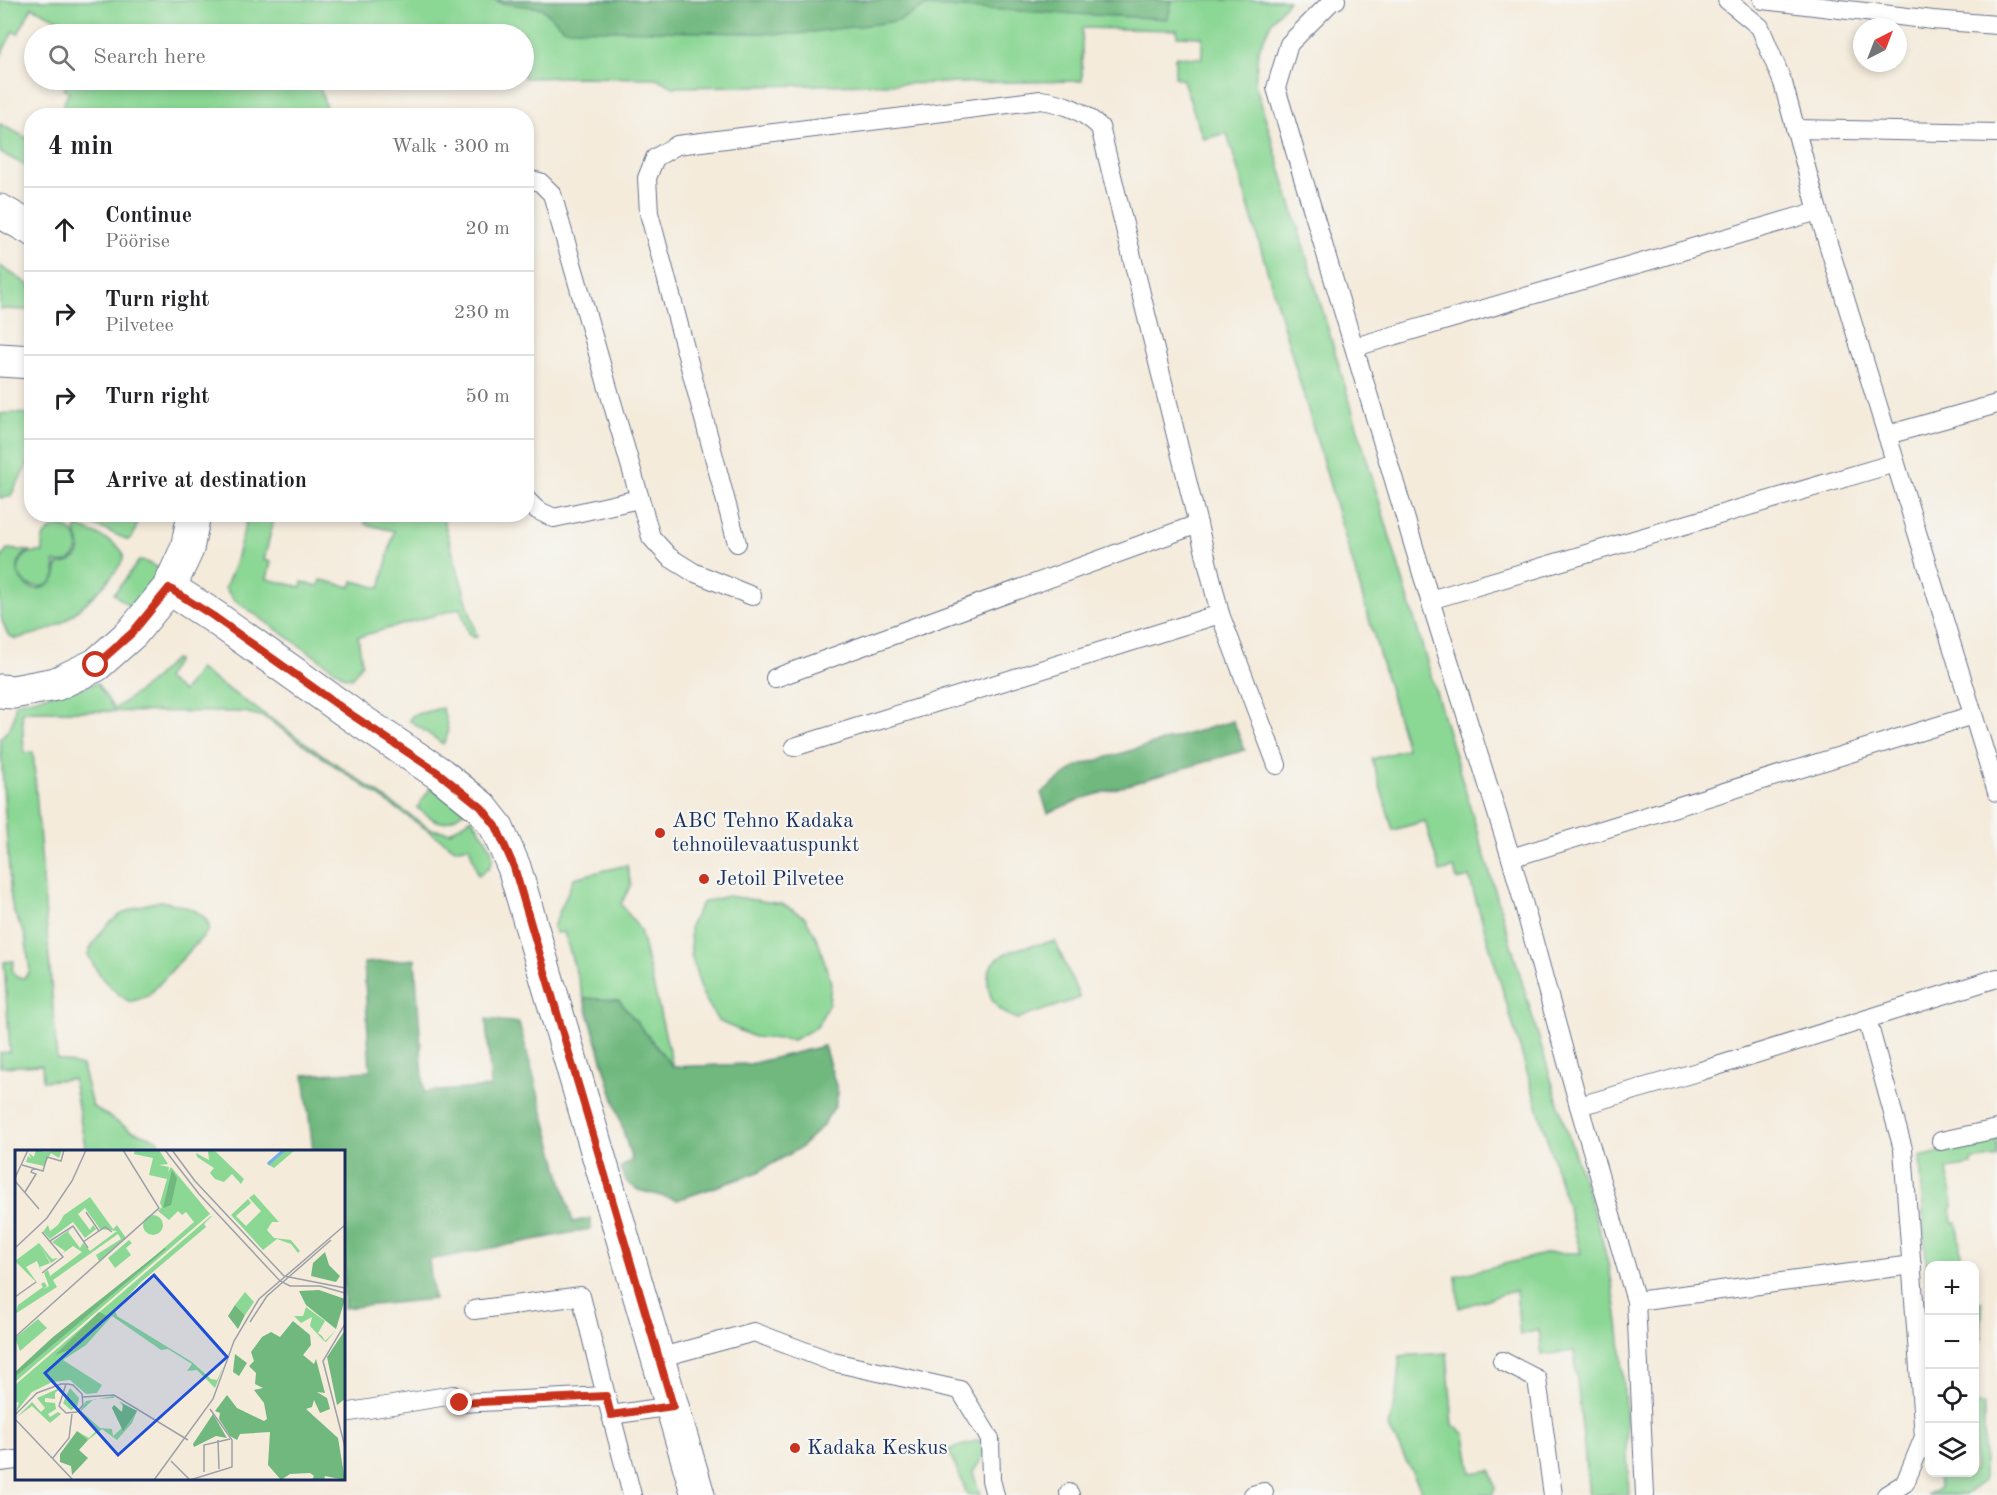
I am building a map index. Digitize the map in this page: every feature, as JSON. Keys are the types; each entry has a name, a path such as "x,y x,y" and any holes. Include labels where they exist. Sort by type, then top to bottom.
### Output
{"street":[{"path":"0,211 24,224"},
{"path":"0,360 24,362"},
{"path":"0,691 13,692 56,684 96,665 132,633 169,588 187,549 192,522"},
{"path":"169,588 213,616 352,715 440,774 481,807 496,826 514,867 698,1495"}],"lane":[{"path":"1336,0 1332,1 1289,44 1276,88 1430,600 1511,858 1579,1106 1636,1300 1645,1495"},
{"path":"1727,0 1761,27 1783,83 1818,211 1997,792"},
{"path":"1763,0 1933,20 1997,25"},
{"path":"737,543 649,213 647,178 655,158 677,145 1041,100 1064,103 1089,117 1100,127 1220,614 1277,765"},
{"path":"1796,129 1997,133"},
{"path":"534,181 540,182 552,194 651,537 669,557 693,572 752,596"},
{"path":"1355,347 1818,211"},
{"path":"1887,435 1997,404"},
{"path":"1430,600 1895,463"},
{"path":"534,507 554,518 639,499"},
{"path":"775,678 1198,524"},
{"path":"794,747 1220,614"},
{"path":"1511,858 1973,715"},
{"path":"1579,1106 1701,1071 1997,978"},
{"path":"1867,1019 1903,1149 1924,1437 1905,1483 1886,1495"},
{"path":"1941,1141 1997,1129"},
{"path":"1636,1300 1912,1265"},
{"path":"474,1310 581,1296 632,1495"},
{"path":"658,1358 754,1332 833,1362 960,1390 990,1439 991,1480 995,1495"},
{"path":"1502,1361 1537,1379 1554,1495"},
{"path":"345,1413 453,1395 460,1403 606,1396"},
{"path":"611,1415 673,1406"},
{"path":"0,1462 15,1460"}],"green space":[{"path":"0,0 1289,0 1272,21 1258,51 1255,83 1562,1116 1605,1253 1615,1300 1622,1356 1629,1495 1589,1495 1574,1351 1542,1355 1539,1330 1520,1335 1516,1290 1459,1308 1456,1276 1548,1253 1581,1253 1469,877 1457,880 1454,868 1440,872 1425,821 1393,830 1372,759 1407,749 1227,133 1203,139 1183,80 1175,77 1175,57 1202,58 1202,37 1177,36 1177,30 1082,28 1082,81 673,87 656,78 534,78 534,24 67,24 32,7 18,34 13,31 0,57"},
{"path":"496,0 1172,0 1168,19 926,6 898,21 796,34 565,29 541,8 500,3"},
{"path":"66,90 321,90 326,108 63,108 69,92"},
{"path":"0,124 24,136 24,165 0,152"},
{"path":"0,266 24,281 24,310 0,309"},
{"path":"0,414 24,414 24,471 10,497 0,498"},
{"path":"88,522 138,522 133,536 128,540"},
{"path":"246,522 273,522 264,560 271,562 267,579 301,587 302,582 319,586 321,580 351,587 353,581 380,588 394,531 365,524 366,522 444,522 477,637 472,637 468,633 460,608 358,637 362,663 352,678 345,677 233,599 225,588 235,564"},
{"path":"61,526 70,530 78,542 75,555 63,563 54,562 55,574 51,582 44,586 26,583 20,578 18,569 22,559 31,552 43,552 42,542 45,534"},
{"path":"77,526 103,538 121,550 122,561 117,570 86,602 55,627 16,639 8,635 0,609 0,561 7,549 31,551 23,556 18,570 25,584 39,589 53,581 57,565 70,561 78,554 80,544 75,531"},
{"path":"142,560 160,569 137,606 131,608 114,594"},
{"path":"174,659 177,660 166,679 183,692 199,669 430,829 450,832 472,818 487,841 492,856 487,869 478,875 469,846 455,849 264,717 244,712 22,711 24,753 33,752 57,1059 82,1066 92,1106 130,1130 157,1139 162,1150 86,1150 73,1079 43,1081 42,1065 0,1067 0,1053 10,1052 4,962 14,961 12,969 16,977 24,978 30,971 25,935 14,913 11,900 0,738 12,723 15,703 97,683 114,709 149,684"},
{"path":"442,708 448,731 443,744 409,720 413,715"},
{"path":"1233,721 1245,750 1084,798 1048,813 1041,793 1077,766"},
{"path":"431,787 466,810 446,822 431,818 417,808"},
{"path":"627,865 631,885 621,904 640,930 673,1067 750,1064 824,1046 838,1093 835,1106 822,1126 800,1148 756,1173 677,1200 638,1190 627,1182 620,1168 632,1160 564,932 556,933 553,927 574,878"},
{"path":"727,896 782,904 805,917 818,941 831,983 829,1003 817,1027 793,1040 754,1037 718,1021 702,993 691,954 690,926 702,903"},
{"path":"161,901 183,906 198,913 208,923 209,930 148,996 130,1002 105,981 88,954 101,932 117,917 137,907"},
{"path":"1055,941 1080,998 1017,1019 1007,1014 996,1005 989,991 988,977 991,966 1008,952"},
{"path":"415,959 424,1092 491,1087 486,1019 519,1023 573,1222 591,1218 591,1229 429,1260 434,1299 345,1308 345,1150 313,1150 304,1075 370,1071 364,963"},
{"path":"584,998 619,1000 673,1067 750,1064 824,1046 838,1093 835,1106 822,1126 800,1148 756,1173 677,1200 638,1190 627,1182 620,1168 632,1160"},
{"path":"1997,1138 1997,1157 1972,1161 1972,1165 1947,1169 1953,1222 1957,1222 1962,1261 1926,1261 1920,1157"},
{"path":"1979,1302 1982,1302 1981,1338 1979,1338"},
{"path":"1447,1353 1453,1425 1465,1434 1471,1473 1491,1470 1495,1488 1492,1495 1424,1495 1388,1426 1395,1403 1400,1356"},
{"path":"1979,1404 1984,1404 1984,1481 1965,1495 1926,1495 1939,1488 1938,1477 1979,1477"},
{"path":"979,1440 985,1454 973,1472 980,1495 967,1495 948,1450"}],"place":[{"name":"ABC Tehno Kadaka tehnoülevaatuspunkt","path":"660,833"},
{"name":"Jetoil Pilvetee","path":"704,879"},
{"name":"Kadaka Keskus","path":"795,1448"}],"route":[{"path":"96,665 132,633 169,588 213,616 352,715 440,774 481,807 496,826 507,846 673,1406 611,1415 606,1396 460,1403"}]}
